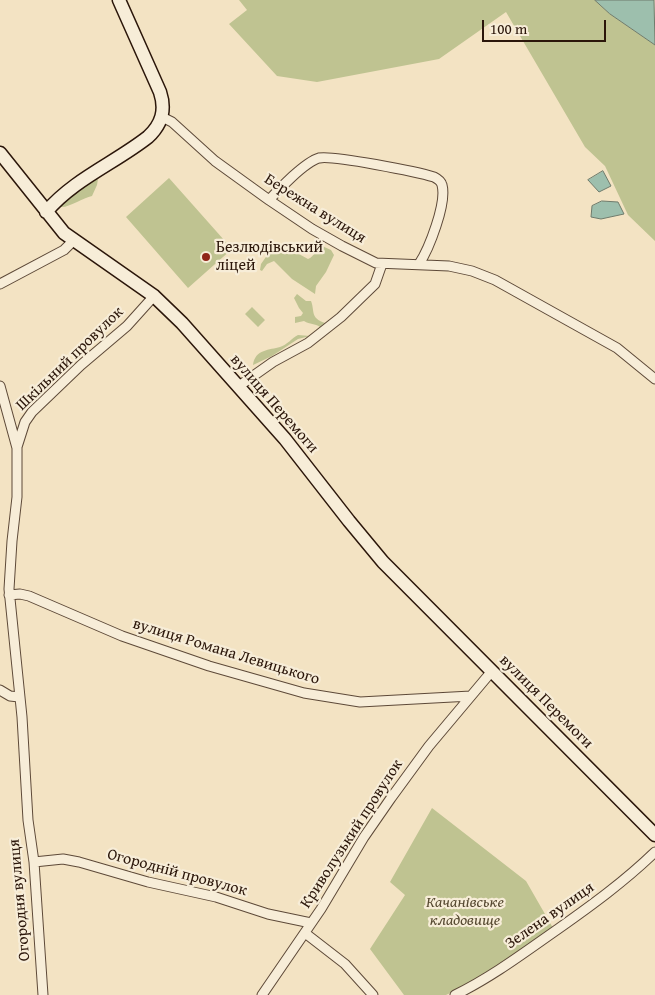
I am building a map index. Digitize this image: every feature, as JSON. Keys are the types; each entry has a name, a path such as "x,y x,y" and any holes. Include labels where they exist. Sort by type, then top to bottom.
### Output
{"street":[{"path":"46,212 56,200 72,188 148,137 157,127 162,117 163,106 160,92 119,0"},
{"name":"Бережна вулиця","path":"162,117 172,122 215,161 269,200 325,236 370,260 382,264 449,266 472,271 504,284 617,348 655,379"},
{"name":"вулиця Перемоги","path":"0,153 64,233 154,296 178,319 285,439 379,557 655,835"},
{"path":"269,200 289,179 312,162 322,158 334,158 434,177 440,181 442,187 441,202 431,244 420,264"},
{"path":"0,284 64,250 74,241"},
{"path":"239,386 273,362 310,341 345,314 375,284 382,264"},
{"name":"Шкільний провулок","path":"16,448 25,422 32,412 84,362 127,326 154,296"},
{"name":"Огородня вулиця","path":"0,386 16,448 17,497 4,584 9,595 24,746 28,820 34,862 43,995"},
{"name":"вулиця Романа Левицького","path":"9,595 20,594 29,596 122,636 209,666 304,693 360,702 471,696"},
{"name":"Криволузький провулок","path":"262,995 340,880 373,824 420,759 492,671"},
{"path":"0,690 10,696 19,697"},
{"name":"Зелена вулиця","path":"455,995 491,976 595,903 622,883 655,852"},
{"name":"Огородній провулок","path":"34,862 62,859 79,862 148,882 216,897 268,914 311,924"},
{"path":"305,933 345,964 373,995"}],"green space":[{"path":"239,0 595,0 610,14 655,45 655,241 628,215 605,166 585,147 506,12 439,59 317,82 277,76 229,24 247,10"},
{"path":"169,178 232,249 188,288 126,217"},
{"path":"98,179 92,196 61,207 68,198 92,181"},
{"path":"322,246 331,250 334,255 326,272 316,286 315,294 292,279 274,261 267,264 262,271 260,270 261,264 268,254 276,253 286,247 308,259"},
{"path":"297,294 306,301 311,301 315,316 325,323 320,327 304,321 295,323 295,317 301,316 303,313 294,298"},
{"path":"252,307 265,320 258,327 245,314"},
{"path":"298,335 310,336 298,339 272,356 253,365 254,360 260,353 283,346"},
{"name":"Качанівське кладовище","path":"432,808 526,881 553,928 484,977 446,995 404,995 370,949 405,895 390,882"}],"shaded area":[{"path":"595,0 654,0 655,45 610,14"},
{"path":"603,171 611,186 599,192 588,180"},
{"path":"602,201 618,202 624,214 601,219 591,217 592,206"}],"place":[{"name":"Безлюдівський ліцей","path":"206,257"}]}
